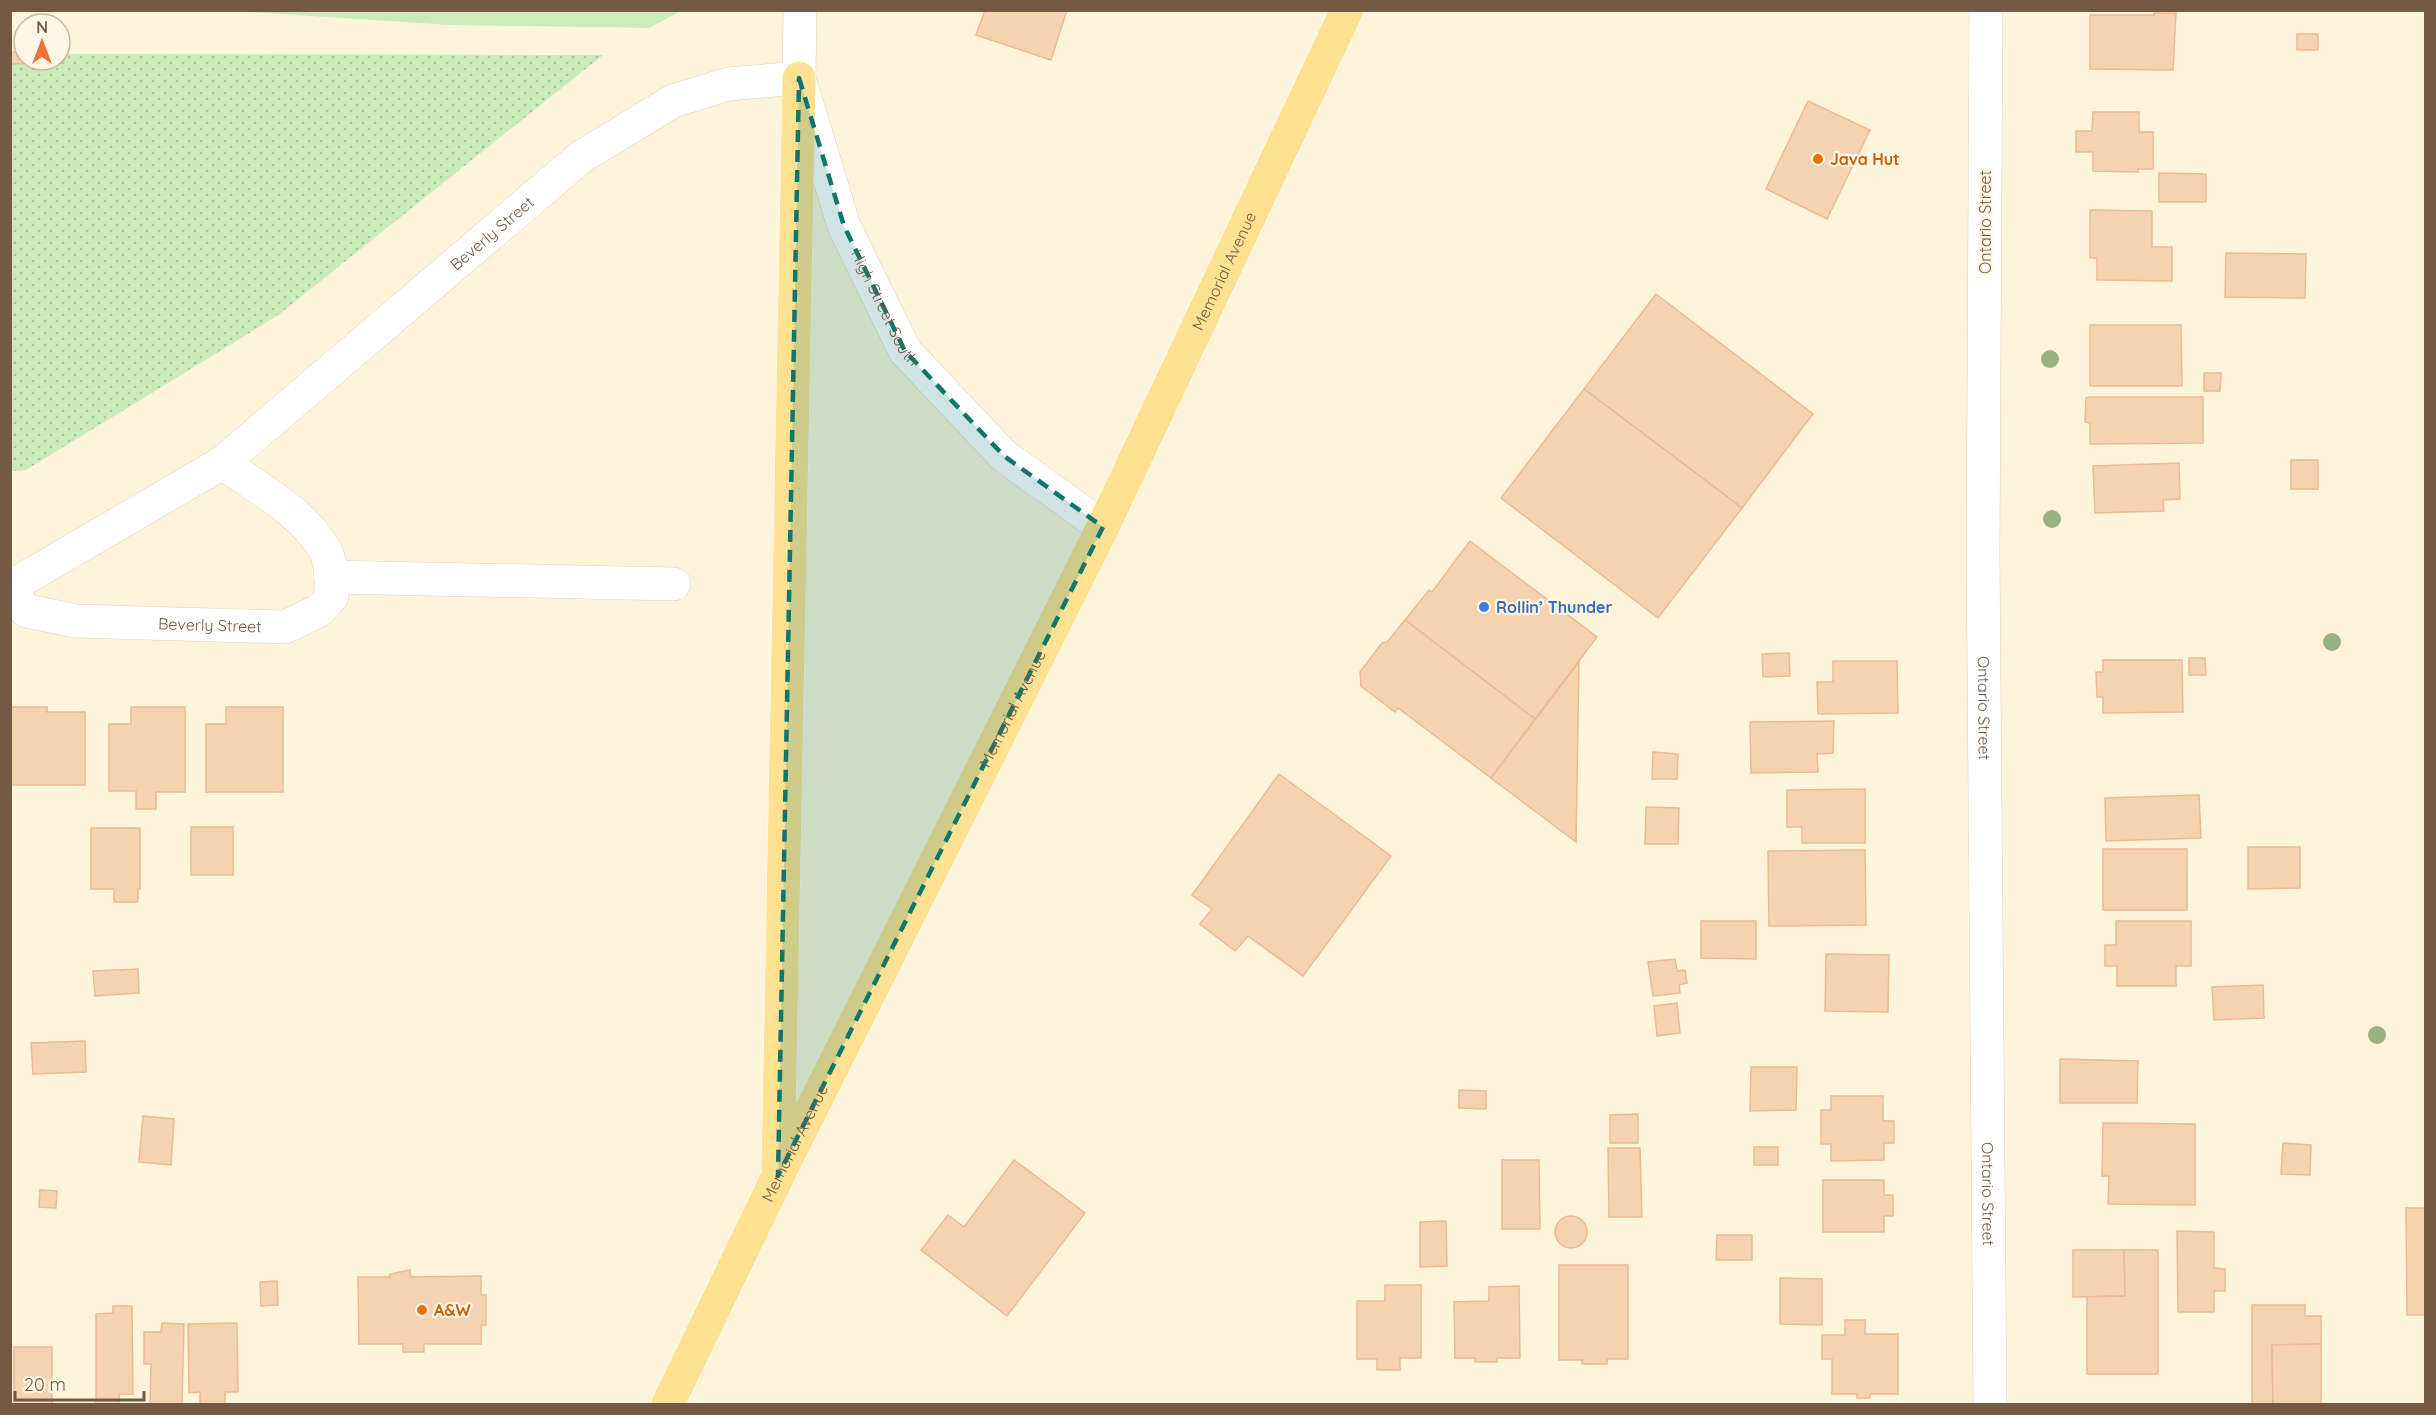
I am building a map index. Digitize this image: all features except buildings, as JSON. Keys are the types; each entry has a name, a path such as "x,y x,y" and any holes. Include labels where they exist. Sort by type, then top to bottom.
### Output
{"main road":[{"name":"Memorial Avenue","path":"668,1404 778,1176 1103,527 1347,10"},
{"path":"778,1176 799,78"}],"street":[{"name":"High Street South","path":"800,10 799,78 844,226 905,351 1004,456 1103,527"},
{"name":"Ontario Street","path":"1986,10 1983,565 1990,1404"},
{"name":"Beverly Street","path":"10,587 222,463 581,157 673,101 728,84 799,78"},
{"name":"Beverly Street","path":"10,594 27,611 76,621 285,627 320,610 332,596 331,577 325,551 293,511 222,463"},
{"path":"331,577 674,584"}],"highlighted area":[{"path":"799,78 844,226 905,351 1004,456 1103,527 778,1176"}],"green space":[{"path":"233,11 681,11 649,28 451,25"},
{"path":"10,54 12,54 12,72 72,72 72,54 603,55 277,316 26,470 11,471"}],"place":[{"name":"Java Hut","path":"1818,159"},
{"name":"Rollin’ Thunder","path":"1484,607"},
{"name":"A&W","path":"422,1310"}]}
